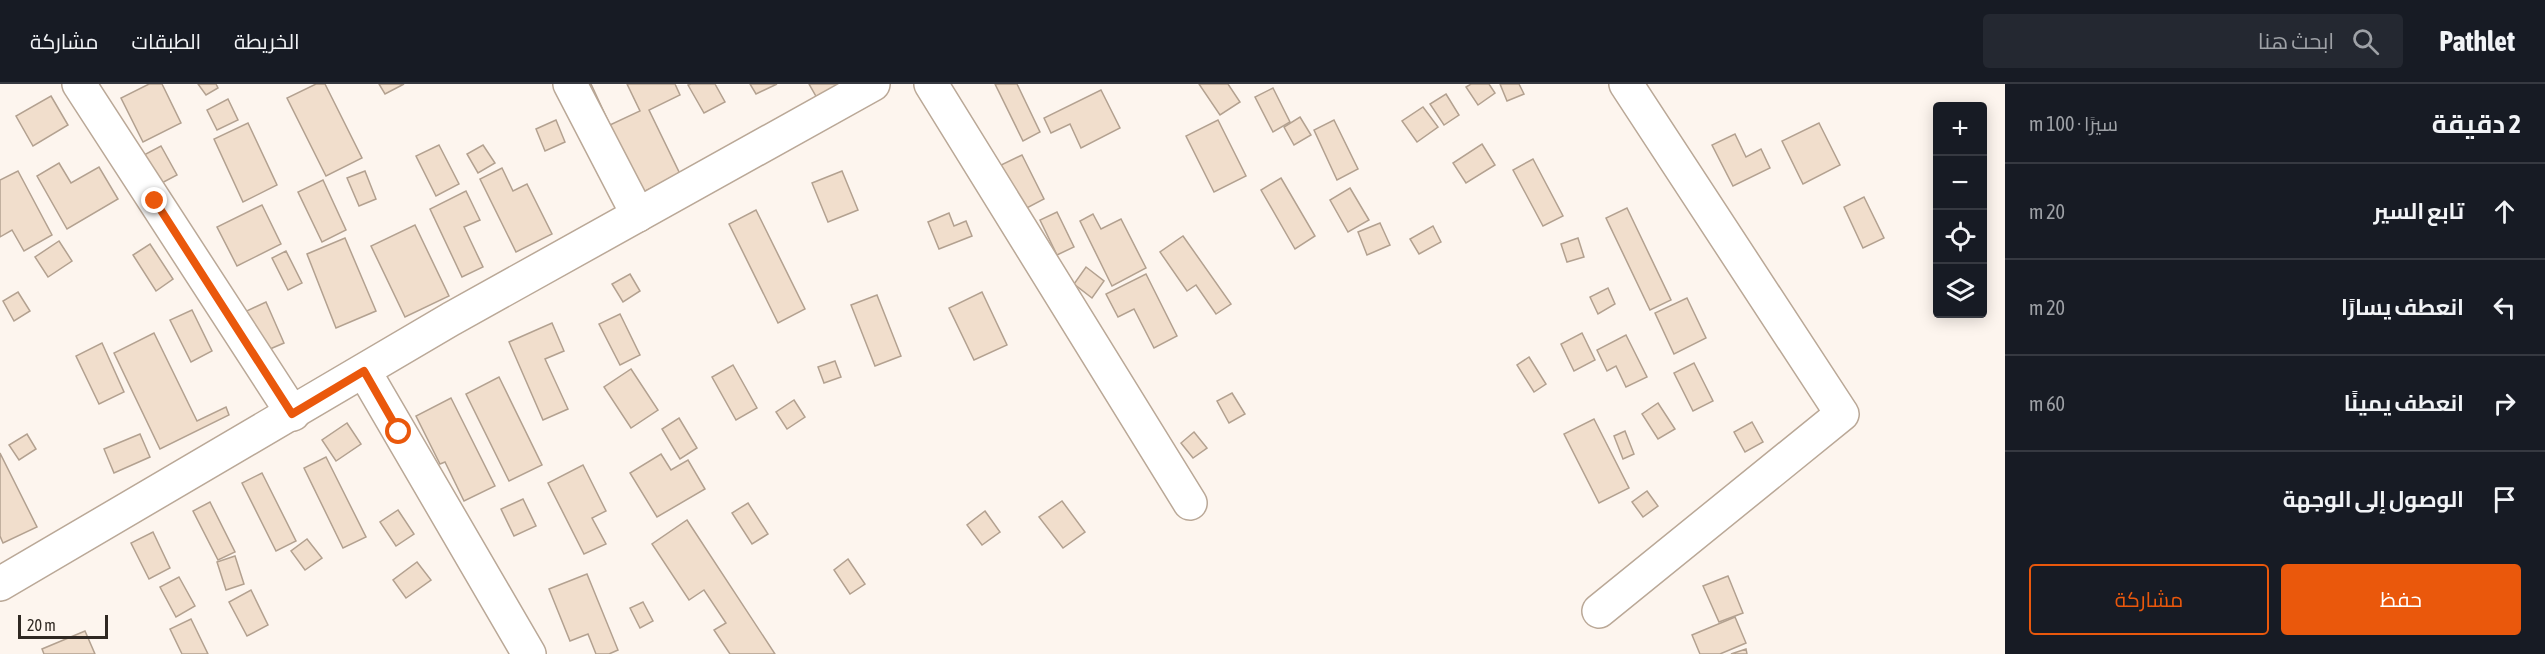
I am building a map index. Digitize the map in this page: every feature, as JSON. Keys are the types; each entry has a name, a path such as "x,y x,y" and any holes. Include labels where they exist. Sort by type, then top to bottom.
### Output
{"street":[{"path":"79,84 292,414"},
{"path":"570,84 638,215"},
{"path":"0,584 451,320 873,84"},
{"path":"931,84 1190,503"},
{"path":"1599,611 1842,414 1626,84"},
{"path":"364,371 529,654"}],"building":[{"path":"149,84 162,84 181,123 143,142 121,98"},
{"path":"198,84 216,84 218,88 206,95"},
{"path":"316,84 325,84 362,158 326,176 287,98"},
{"path":"379,84 404,84 385,94"},
{"path":"591,84 610,125 640,111 627,84 675,84 680,95 649,110 680,174 631,198 579,89"},
{"path":"715,84 725,102 704,113 688,85"},
{"path":"750,84 777,84 756,94"},
{"path":"809,84 844,84 817,98"},
{"path":"995,84 1017,84 1040,132 1023,141"},
{"path":"1199,84 1228,84 1240,102 1220,115"},
{"path":"1471,84 1489,84 1495,93 1478,105 1466,87"},
{"path":"1500,84 1519,84 1524,94 1507,101"},
{"path":"1273,88 1290,122 1273,132 1255,97"},
{"path":"1101,90 1120,128 1081,148 1070,124 1051,133 1044,118"},
{"path":"1446,94 1459,115 1444,125 1430,104"},
{"path":"51,96 68,125 33,146 16,116"},
{"path":"228,99 238,120 217,130 207,110"},
{"path":"1423,107 1438,127 1417,142 1402,121"},
{"path":"1300,117 1311,135 1294,145 1284,127"},
{"path":"556,120 565,142 545,151 536,129"},
{"path":"1218,120 1246,176 1214,192 1186,136"},
{"path":"1334,120 1358,169 1337,180 1314,130"},
{"path":"248,123 277,185 243,202 214,139"},
{"path":"1819,123 1840,165 1803,184 1782,141"},
{"path":"1735,134 1746,157 1761,149 1770,168 1733,186 1712,145"},
{"path":"1482,144 1495,165 1466,183 1453,163"},
{"path":"439,145 459,184 436,196 416,156"},
{"path":"483,145 495,163 478,173 467,154"},
{"path":"161,146 177,175 158,185 142,156"},
{"path":"1022,155 1044,199 1023,210 1001,165"},
{"path":"1533,159 1563,216 1543,226 1513,170"},
{"path":"59,163 71,183 99,167 118,199 67,229 37,176"},
{"path":"502,168 513,191 527,184 552,234 516,252 480,179"},
{"path":"18,171 52,235 24,251 12,230 0,237 0,180"},
{"path":"365,171 376,199 359,206 347,178"},
{"path":"842,171 858,210 828,222 812,183"},
{"path":"1281,178 1315,236 1295,249 1261,190"},
{"path":"323,180 346,230 322,242 298,192"},
{"path":"1350,188 1369,220 1348,232 1330,200"},
{"path":"466,191 480,220 464,227 483,267 462,277 430,209"},
{"path":"1864,197 1884,238 1863,248 1844,207"},
{"path":"262,205 281,244 237,266 217,227"},
{"path":"1627,208 1671,300 1650,310 1606,218"},
{"path":"756,210 805,309 778,323 729,224"},
{"path":"1057,212 1074,247 1057,255 1040,220"},
{"path":"949,213 954,226 966,221 972,236 939,249 928,222"},
{"path":"1093,214 1101,229 1121,219 1146,268 1112,286 1080,221"},
{"path":"1380,223 1390,245 1367,255 1358,232"},
{"path":"415,225 449,296 405,317 371,246"},
{"path":"1433,226 1441,242 1419,254 1410,239"},
{"path":"1183,236 1231,304 1216,314 1196,285 1187,291 1160,252"},
{"path":"345,238 376,311 336,328 307,254"},
{"path":"1578,238 1584,257 1567,262 1561,244"},
{"path":"59,241 72,261 48,277 35,257"},
{"path":"150,244 173,279 156,291 133,255"},
{"path":"286,251 302,283 288,290 272,258"},
{"path":"1086,267 1104,281 1092,298 1074,284"},
{"path":"630,274 640,291 623,302 612,284"},
{"path":"1146,274 1177,336 1154,348 1134,309 1118,317 1106,294"},
{"path":"1608,288 1615,304 1598,314 1590,297"},
{"path":"18,292 30,311 14,321 3,301"},
{"path":"982,292 1007,345 974,360 949,308"},
{"path":"877,295 901,356 875,366 851,305"},
{"path":"1687,298 1706,338 1674,354 1655,313"},
{"path":"266,302 284,343 256,355 238,315"},
{"path":"192,310 212,351 191,362 170,320"},
{"path":"620,314 640,355 620,365 599,324"},
{"path":"552,323 564,351 545,359 568,409 543,420 509,342"},
{"path":"154,333 197,421 226,407 229,415 160,449 114,353"},
{"path":"1582,333 1595,360 1574,371 1561,344"},
{"path":"1626,335 1647,377 1626,387 1616,366 1607,371 1597,350"},
{"path":"102,343 124,392 99,404 76,356"},
{"path":"1529,357 1546,384 1534,392 1517,365"},
{"path":"835,361 841,377 824,383 818,367"},
{"path":"1694,363 1713,401 1693,411 1674,373"},
{"path":"733,365 757,408 736,420 712,377"},
{"path":"631,369 658,410 631,428 604,387"},
{"path":"499,377 542,465 509,481 466,394"},
{"path":"1232,393 1245,414 1229,423 1217,401"},
{"path":"451,398 495,486 464,501 445,462 440,464 416,416"},
{"path":"794,400 805,417 787,429 776,412"},
{"path":"1658,403 1675,429 1658,439 1642,414"},
{"path":"679,418 697,448 680,459 662,429"},
{"path":"1594,419 1629,488 1599,503 1564,434"},
{"path":"1752,422 1763,442 1745,452 1734,432"},
{"path":"347,423 361,444 336,461 322,440"},
{"path":"1625,431 1634,454 1623,459 1614,436"},
{"path":"1194,432 1207,448 1193,458 1181,443"},
{"path":"27,434 36,449 19,460 9,445"},
{"path":"140,434 150,457 114,473 104,449"},
{"path":"0,453 37,527 3,543 0,536"},
{"path":"661,454 671,470 688,460 705,489 657,517 630,473"},
{"path":"326,457 366,537 343,548 304,468"},
{"path":"583,465 606,511 592,518 606,544 584,554 548,483"},
{"path":"262,473 296,541 276,551 242,483"},
{"path":"1647,491 1658,506 1643,517 1632,502"},
{"path":"523,499 536,526 514,536 501,509"},
{"path":"1062,501 1085,532 1063,548 1039,517"},
{"path":"210,502 235,552 218,560 193,511"},
{"path":"748,503 768,534 752,544 732,513"},
{"path":"398,510 414,534 396,546 380,522"},
{"path":"985,511 1000,532 982,545 967,525"},
{"path":"687,520 775,654 730,654 714,630 726,623 704,590 689,600 652,544"},
{"path":"153,532 170,568 149,579 131,543"},
{"path":"307,539 322,558 305,570 291,551"},
{"path":"235,556 244,584 226,590 217,562"},
{"path":"848,559 865,584 850,594 834,570"},
{"path":"417,562 431,580 406,598 393,580"},
{"path":"587,574 618,650 609,654 596,654 588,634 570,641 549,589"},
{"path":"1728,576 1743,613 1719,622 1703,586"},
{"path":"179,577 195,606 176,617 160,587"},
{"path":"251,590 268,625 247,636 229,602"},
{"path":"643,602 653,621 640,628 630,608"},
{"path":"1735,617 1746,643 1720,654 1700,654 1692,635"},
{"path":"191,619 208,654 182,654 170,629"},
{"path":"85,631 95,654 44,654 42,649"},
{"path":"1746,649 1747,654 1731,654"}],"route":[{"path":"155,201 292,414 364,371 399,432"}]}
